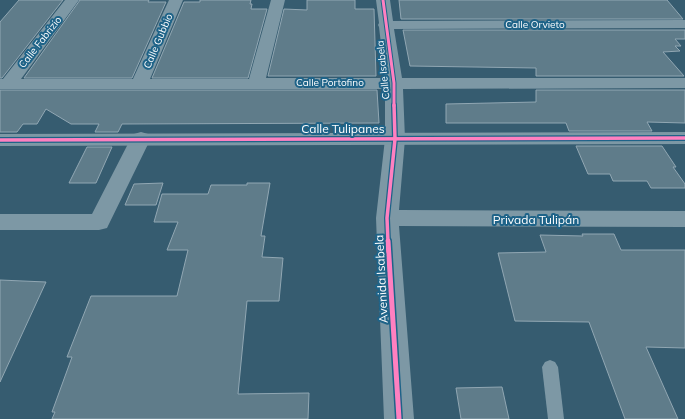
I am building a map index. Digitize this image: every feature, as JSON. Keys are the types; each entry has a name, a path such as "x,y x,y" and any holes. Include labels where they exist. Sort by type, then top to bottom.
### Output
{"street":[{"name":"Calle Fabrizio","path":"4,84 72,0"},
{"name":"Calle Gubbio","path":"140,83 176,0"},
{"path":"257,82 278,0"},
{"name":"Calle Isabela","path":"383,0 394,83 395,138"},
{"name":"Calle Orvieto","path":"386,25 685,24"},
{"name":"Calle Portofino","path":"4,84 257,82 685,83"},
{"path":"0,222 99,222 141,138"},
{"name":"Calle Tulipanes","path":"0,140 141,138 685,138"},
{"name":"Avenida Isabela","path":"395,138 387,218 399,419"},
{"name":"Privada Tulipán","path":"387,218 685,219"}],"lane":[{"path":"550,368 556,419"}],"building":[{"path":"19,0 63,0 2,78 0,78 0,22"},
{"path":"80,0 149,0 148,2 166,2 132,78 24,78"},
{"path":"200,0 251,0 251,9 267,9 248,78 152,78 184,2 200,2"},
{"path":"307,0 355,0 355,9 374,9 376,76 268,76 284,9 307,10"},
{"path":"399,0 667,0 683,19 401,19"},
{"path":"403,30 685,30 685,39 675,39 681,46 675,46 680,51 663,52 684,76 536,76 536,68 410,66"},
{"path":"0,90 377,90 379,123 122,124 118,132 95,132 99,124 71,124 46,109 37,124 23,124 17,132 0,132"},
{"path":"536,90 685,90 685,123 647,122 652,131 569,131 566,123 446,123 446,104 536,102"},
{"path":"576,146 662,146 676,167 673,167 685,184 685,188 651,188 647,181 613,181 610,174 588,174"},
{"path":"87,147 112,147 96,183 69,183"},
{"path":"163,183 156,205 125,205 134,184"},
{"path":"247,183 270,183 261,236 265,236 262,257 283,258 279,301 247,301 238,394 309,393 308,419 52,419 55,412 52,412 72,357 67,357 91,296 177,296 188,250 167,250 178,222 154,222 162,194 208,194 211,185 247,185"},
{"path":"582,234 614,234 621,250 685,250 685,348 646,347 678,419 625,419 589,322 515,321 498,253 546,252 540,235 583,236"},
{"path":"0,280 46,282 0,382"},
{"path":"502,387 509,419 461,419 456,388"}],"cycle path":[{"path":"383,0 394,83 395,139 387,218 399,419"},
{"path":"0,140 685,138"}]}
